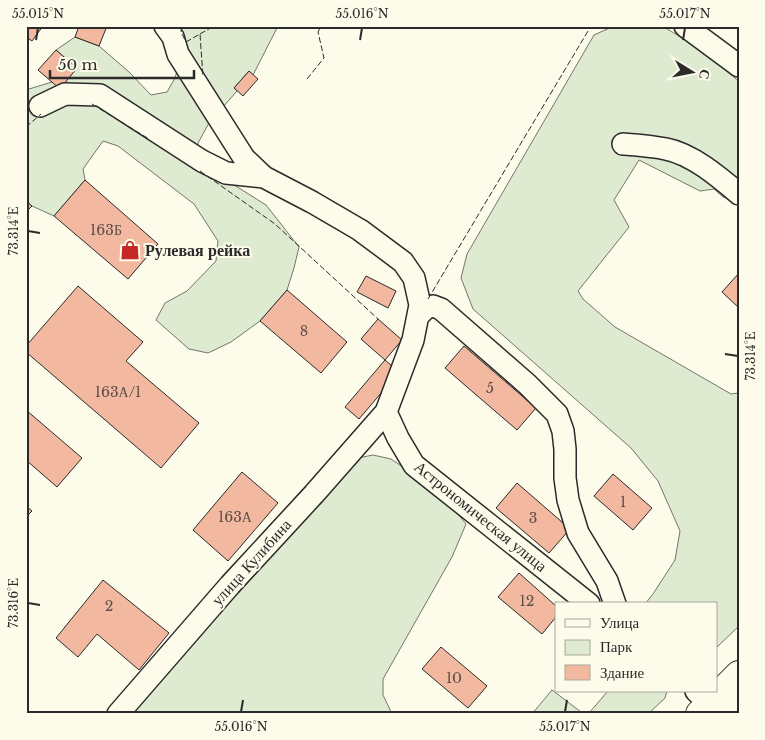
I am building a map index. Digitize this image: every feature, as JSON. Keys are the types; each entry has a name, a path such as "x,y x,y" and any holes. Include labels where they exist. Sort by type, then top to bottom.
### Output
{"main road":[{"path":"711,707 739,675"},
{"path":"711,707 739,705"}],"street":[{"path":"165,26 173,37 178,54 244,158 264,178 312,202 360,230 403,262 414,278 420,305 413,340 386,412"},
{"path":"685,26 739,66"},
{"path":"40,106 65,94 100,95 202,161 226,173 264,178"},
{"path":"623,144 668,149 694,161 722,179 739,194"},
{"path":"418,316 427,307 433,306 441,309 527,384 557,414 564,440 565,478 568,500 578,533 607,580 614,602"},
{"name":"Астрономическая улица","path":"386,412 414,466 585,602"},
{"name":"улица Кулибина","path":"118,714 230,585 386,412"}],"green space":[{"path":"174,26 278,26 253,75 249,71 234,88 237,91 209,123 198,143 196,161 266,205 299,247 287,290 260,321 231,342 208,353 189,349 156,320 165,303 187,291 216,261 218,241 194,204 118,146 103,141 83,169 85,180 54,216 32,206 26,201 26,91 52,82 60,88 77,68 56,50 75,37 99,46 129,72 151,95 167,92 175,78 183,50"},
{"path":"614,26 660,26 701,51 739,82 739,202 723,197 714,189 700,191 639,160 614,200 629,227 578,291 583,299 615,327 731,394 739,393 739,626 718,646 718,602 647,602 675,560 680,531 658,481 631,448 473,309 461,278 467,254 594,35"},
{"path":"373,455 391,459 441,493 466,524 452,557 383,679 383,695 392,714 131,714 358,458"},
{"path":"552,690 581,712 589,713 607,692 667,692 665,698 648,714 532,714"}],"building":[{"path":"26,26 43,26 32,41 26,37"},
{"path":"79,26 107,26 99,46 75,37"},
{"path":"56,50 77,68 60,89 38,70"},
{"path":"249,71 258,79 243,96 234,88"},
{"path":"85,180 158,244 128,279 54,216"},
{"path":"26,201 32,206 26,212"},
{"path":"739,273 739,308 722,292"},
{"path":"366,276 396,291 388,308 357,292"},
{"path":"78,286 143,342 126,361 199,423 161,468 26,352 26,346"},
{"path":"287,290 347,342 321,373 260,321"},
{"path":"378,319 402,340 385,360 361,339"},
{"path":"464,346 536,408 517,430 445,368"},
{"path":"385,360 399,372 359,419 345,407"},
{"path":"26,410 82,458 57,487 26,460"},
{"path":"242,472 278,503 228,561 193,530"},
{"path":"613,474 652,508 633,530 594,496"},
{"path":"517,483 570,529 549,553 496,508"},
{"path":"26,506 32,511 26,517"},
{"path":"519,573 555,605 555,618 542,634 498,597"},
{"path":"103,580 169,633 139,670 97,634 78,657 56,638"},
{"path":"441,647 487,686 468,708 422,669"}],"fence":[{"path":"182,26 181,32 186,42 200,34 203,77"},
{"path":"200,34 214,26"},
{"path":"307,79 324,58 318,32 321,26"},
{"path":"428,299 591,26"},
{"path":"92,104 149,139"},
{"path":"26,127 41,114"},
{"path":"200,171 275,224 378,319"}],"place":[{"name":"Рулевая рейка","path":"130,250"}]}
